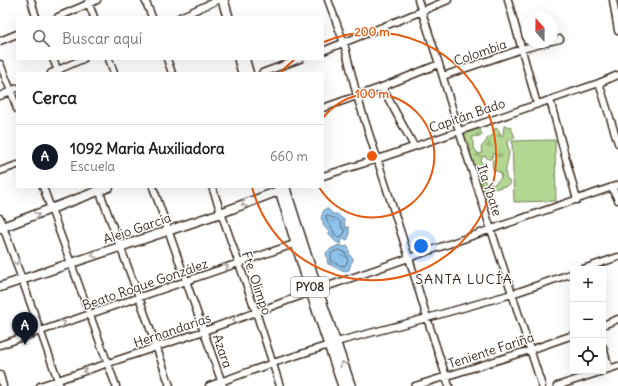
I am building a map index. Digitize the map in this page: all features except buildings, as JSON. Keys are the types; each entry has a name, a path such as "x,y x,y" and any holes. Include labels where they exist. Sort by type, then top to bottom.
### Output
{"highway":[{"path":"223,0 228,16"},
{"path":"239,60 242,72"},
{"name":"PY08","path":"284,188 297,243 333,344 343,386"}],"main road":[{"path":"226,0 232,16"},
{"path":"245,60 249,72"},
{"path":"284,188 315,291"},
{"name":"Alejo García","path":"0,287 221,212 284,188"},
{"path":"2,227 99,189"},
{"path":"333,344 351,386"}],"street":[{"path":"30,0 36,16"},
{"path":"60,16 88,2 97,0"},
{"path":"145,0 152,16"},
{"path":"182,16 218,0"},
{"path":"328,0 344,43 357,96 450,386"},
{"name":"Ita Ybate","path":"418,0 542,386"},
{"path":"324,50 344,43 448,0"},
{"path":"508,0 537,104"},
{"path":"613,0 618,30"},
{"path":"88,2 94,16"},
{"path":"0,42 16,34"},
{"name":"Colombia","path":"443,76 526,48"},
{"path":"53,60 58,72 81,60"},
{"path":"109,60 114,72"},
{"path":"167,60 172,72"},
{"path":"265,72 297,60"},
{"path":"0,64 14,90 16,103"},
{"name":"Colombia","path":"324,108 382,87 439,64"},
{"name":"Capitán Bado","path":"324,176 378,159 599,83 618,75"},
{"path":"599,83 618,143"},
{"path":"382,87 414,146"},
{"path":"0,96 14,90"},
{"path":"550,100 577,200"},
{"path":"0,171 16,165"},
{"path":"615,186 618,200"},
{"name":"Hernandarias","path":"40,386 59,383 108,363 204,331 615,186"},
{"path":"43,188 116,386"},
{"name":"Azara","path":"153,188 222,384"},
{"name":"Fte. Olimpo","path":"212,188 256,312 280,386"},
{"path":"99,189 170,386"},
{"path":"0,218 59,383"},
{"name":"Beato Roque González","path":"0,345 297,243"},
{"path":"592,266 618,257"},
{"path":"209,386 222,384 273,363 333,344 512,294 570,274"},
{"path":"606,324 618,319"},
{"name":"Teniente Fariña","path":"415,386 570,336"},
{"path":"606,358 609,369"},
{"path":"557,386 618,366"},
{"path":"0,375 3,386"}],"green space":[{"path":"481,126 481,136 473,137 475,149 480,154 482,153 481,147 487,139 493,135 495,128 498,129 502,136 504,126 511,127 515,138 507,143 509,152 506,173 507,180 510,182 510,185 486,191 481,187 482,180 491,186 501,178 500,172 493,170 492,161 497,155 494,153 491,159 488,159 485,156 482,157 481,162 485,167 485,177 483,178 480,174 475,172 474,163 470,154 471,149 460,134"},
{"path":"555,140 556,201 514,202 512,141"}],"water":[{"path":"325,209 328,209 333,214 337,214 344,220 345,227 349,227 349,237 347,240 343,239 341,241 342,244 336,242 329,235 329,232 323,225 323,221 321,219"},
{"path":"338,245 344,247 348,246 350,256 353,258 349,270 343,271 328,264 326,252"}],"place":[{"name":"1092 Maria Auxiliadora","path":"25,345"}],"district":[{"name":"SANTA LUCÍA","path":"464,279"}]}
